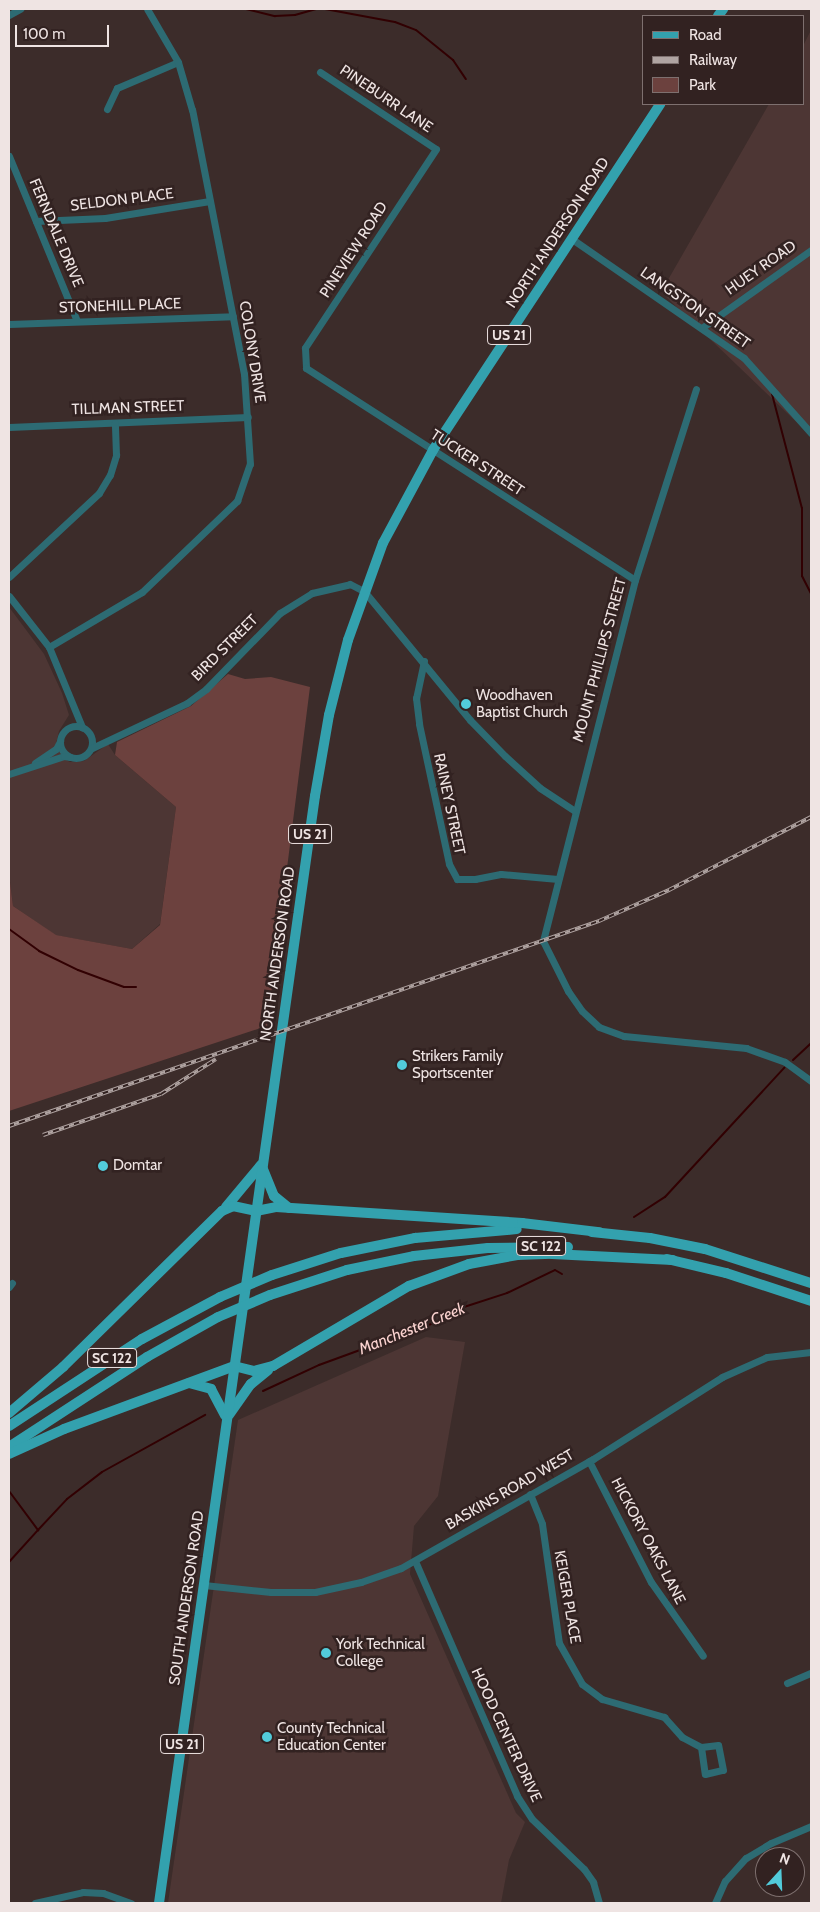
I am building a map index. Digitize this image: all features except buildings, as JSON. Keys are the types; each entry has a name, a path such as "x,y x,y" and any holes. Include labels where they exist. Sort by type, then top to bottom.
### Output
{"main road":[{"name":"NORTH ANDERSON ROAD","path":"246,1298 262,1164 322,753 338,677 364,591 383,543 432,450 659,105"},
{"path":"262,1164 270,1188 290,1209"},
{"path":"9,1413 63,1367 222,1211 262,1164"},
{"path":"222,1211 237,1205 256,1211 272,1207 522,1223 599,1232"},
{"name":"SC 122","path":"9,1426 142,1339 220,1297 272,1275 341,1253 415,1238 513,1229 599,1232 705,1249 811,1283"},
{"name":"SC 122","path":"9,1447 148,1357 218,1317 270,1296 347,1270 458,1250 555,1246 626,1252 673,1260 726,1273 811,1301"},
{"path":"227,1421 251,1384 273,1366 409,1286 469,1264 517,1255 552,1254 673,1260"},
{"name":"SOUTH ANDERSON ROAD","path":"159,1903 234,1366 246,1298"},
{"path":"9,1454 181,1384 234,1366 254,1371 273,1366"},
{"path":"181,1384 197,1384 211,1389 221,1401 227,1421"}],"street":[{"path":"9,15 20,9"},
{"name":"COLONY DRIVE","path":"49,647 142,592 237,502 250,464 244,374 192,110 178,62 147,9"},
{"path":"107,109 117,88 178,62"},
{"name":"PINEBURR LANE","path":"320,72 436,149"},
{"name":"PINEVIEW ROAD","path":"306,368 305,348 436,149"},
{"name":"FERNDALE DRIVE","path":"9,156 77,321"},
{"name":"SELDON PLACE","path":"36,221 130,215 210,201"},
{"name":"LANGSTON STREET","path":"572,239 703,327 760,374 811,433"},
{"name":"HUEY ROAD","path":"703,327 811,250"},
{"name":"STONEHILL PLACE","path":"9,324 233,316"},
{"name":"TUCKER STREET","path":"306,368 635,580"},
{"name":"MOUNT PHILLIPS STREET","path":"696,389 635,580 543,941 568,991 582,1011 599,1027 624,1036 746,1048 785,1062 811,1081"},
{"name":"TILLMAN STREET","path":"9,427 248,417"},
{"path":"9,577 99,493 110,475 116,455 115,423"},
{"name":"BIRD STREET","path":"9,774 64,756 71,758 86,756 92,748 187,702 206,689 280,613 312,593 350,584 364,591"},
{"path":"364,591 424,661 470,720 540,788 575,811"},
{"path":"9,596 49,647 82,727 92,738 106,742"},
{"name":"RAINEY STREET","path":"424,661 416,698 419,724 449,864 457,879 475,879 502,874 558,879"},
{"path":"74,710 69,727 82,727"},
{"name":"BIRD STREET","path":"24,770 56,749 60,739 69,727"},
{"path":"92,738 92,748"},
{"path":"60,739 61,748 71,758"},
{"name":"BASKINS ROAD WEST","path":"204,1585 271,1592 314,1592 361,1582 415,1560 589,1461 747,1364 768,1356 811,1352"},
{"name":"HICKORY OAKS LANE","path":"589,1461 651,1582 703,1656"},
{"name":"KEIGER PLACE","path":"530,1494 538,1509 542,1524 559,1643 582,1684 602,1699 664,1717 682,1737 701,1747 718,1745 723,1770 705,1774 701,1747"},
{"name":"HOOD CENTER DRIVE","path":"415,1560 517,1796 532,1819 584,1869 593,1882 599,1903"},
{"path":"787,1682 811,1673"},
{"path":"715,1903 726,1882 746,1858 771,1842 811,1826"},
{"path":"35,1903 83,1892 103,1893 131,1903"}],"shaded area":[{"path":"811,30 811,436 661,292 768,105 805,105 805,42"},
{"path":"9,607 44,654 62,693 69,715 59,731 56,744 64,759 70,762 84,761 108,744 115,755 176,807 160,924 132,949 55,935 13,906 9,874"},
{"name":"York Technical College","path":"426,1337 465,1342 438,1496 414,1526 410,1574 516,1813 525,1822 509,1860 501,1903 168,1903 238,1420"}],"green space":[{"path":"228,674 245,679 271,677 310,687 267,1026 9,1111 9,874 13,906 56,935 132,949 160,925 176,807 115,755 117,742 191,706"}],"waterway":[{"path":"246,9 275,16 295,15 316,9"},
{"path":"325,9 395,22 416,30 453,60 466,79"},
{"path":"772,394 802,508 802,576 811,594"},
{"path":"9,929 39,951 78,970 124,987 136,987"},
{"name":"Manchester Creek","path":"793,1060 811,1043"},
{"name":"Manchester Creek","path":"634,1217 665,1197 784,1068"},
{"name":"Manchester Creek","path":"263,1391 319,1365 445,1319 464,1307 507,1293 555,1270 562,1274"},
{"name":"Manchester Creek","path":"9,1491 38,1530 67,1499 102,1472 205,1415"},
{"name":"Manchester Creek","path":"9,1562 38,1530"}],"railway":[{"path":"9,1126 599,921 669,890 811,817"},
{"path":"43,1135 161,1094 216,1059"}],"place":[{"name":"Woodhaven Baptist Church","path":"466,704"},
{"name":"Strikers Family Sportscenter","path":"402,1065"},
{"name":"Domtar","path":"103,1166"},
{"name":"York Technical College","path":"326,1653"},
{"name":"County Technical Education Center","path":"267,1737"}]}
